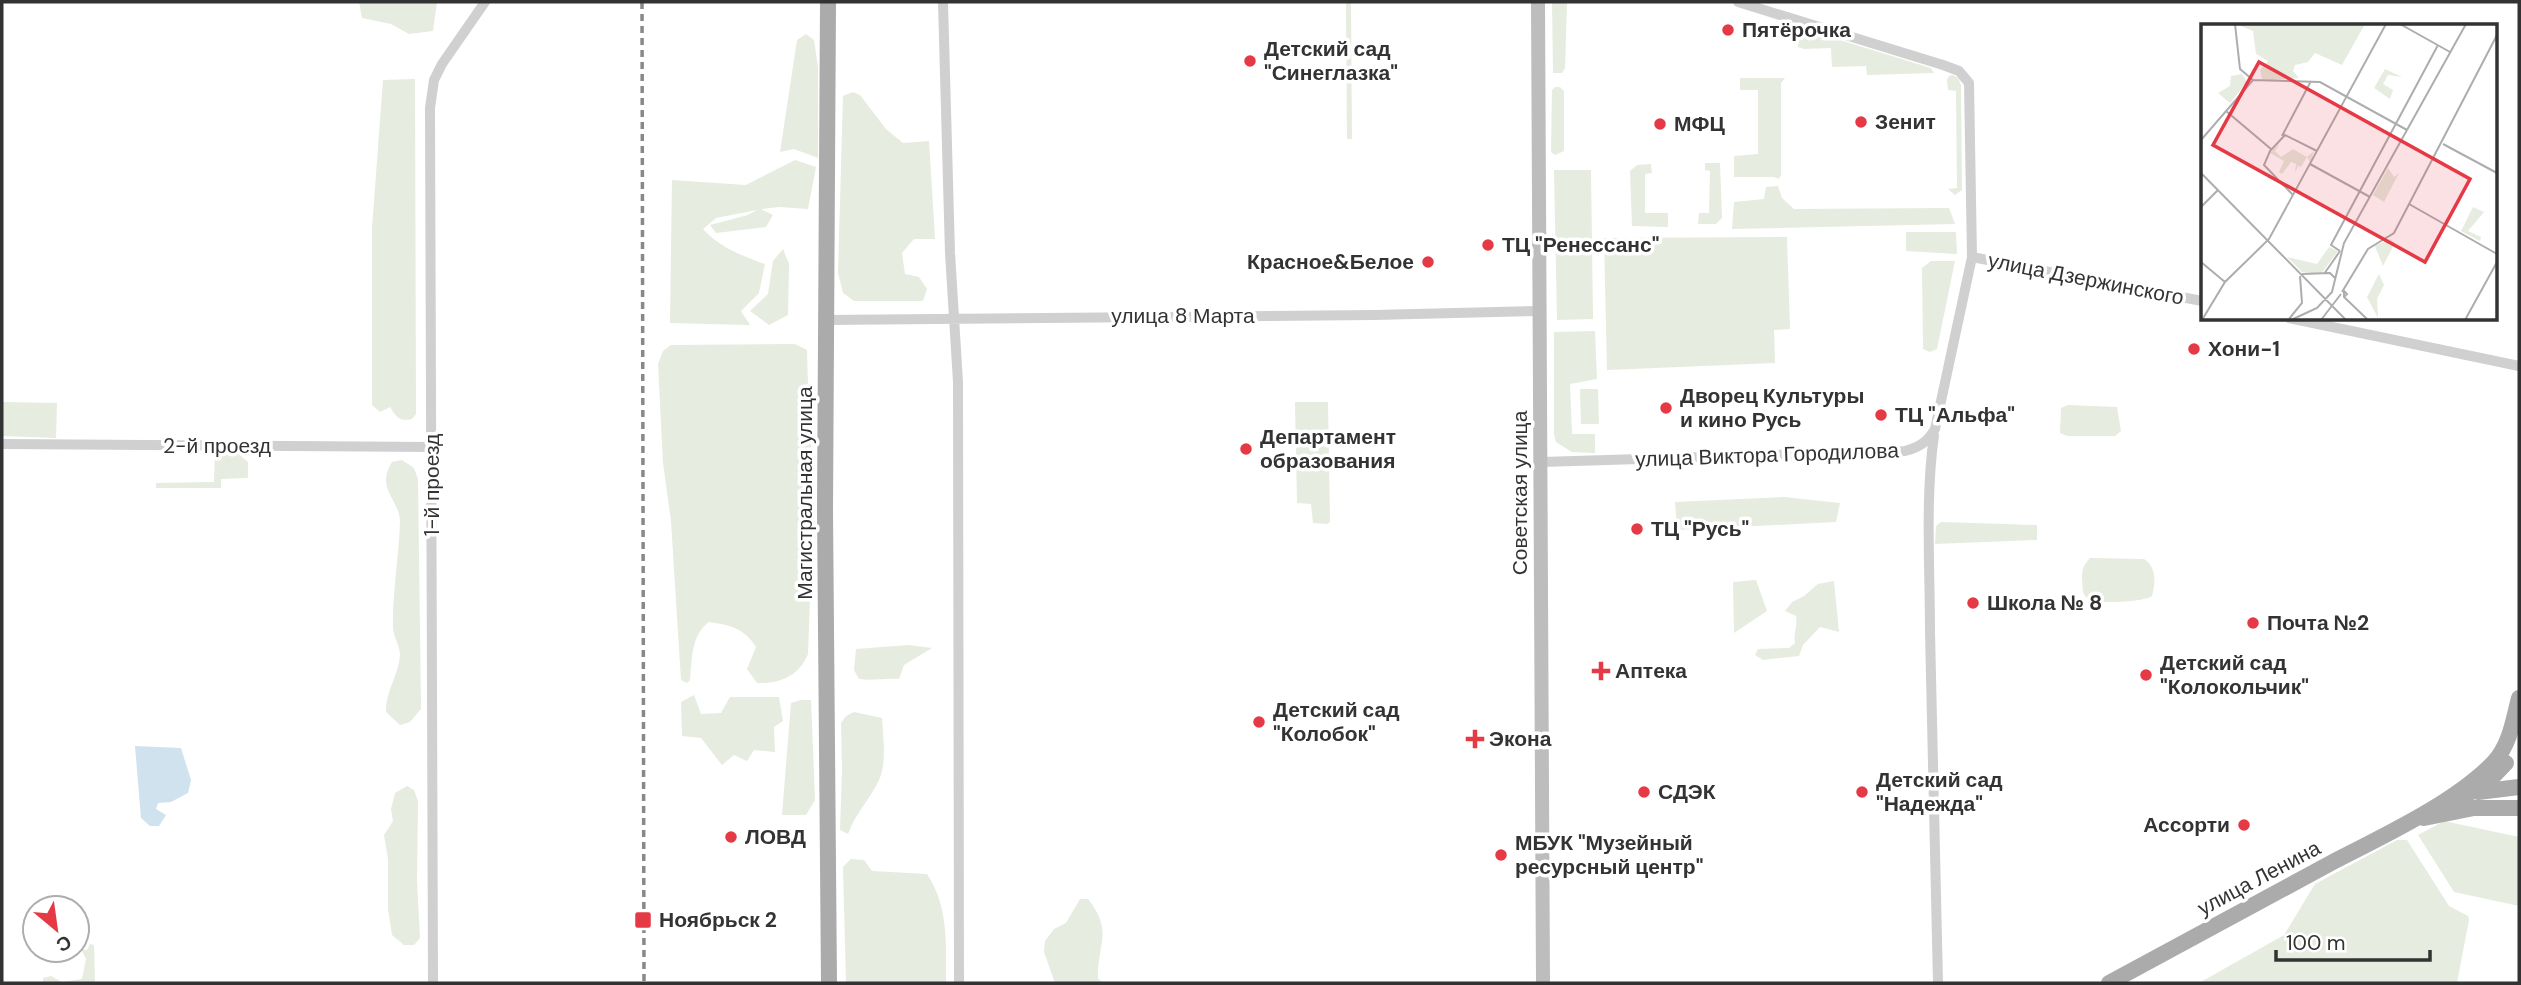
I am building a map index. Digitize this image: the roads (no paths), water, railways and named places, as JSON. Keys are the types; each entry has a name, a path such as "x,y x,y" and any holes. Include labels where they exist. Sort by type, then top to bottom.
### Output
{"main road":[{"name":"Магистральная улица","path":"828,2 826,320 829,983"},
{"name":"Советская улица","path":"1538,2 1543,983"},
{"name":"улица Ленина","path":"2109,983 2429,810 2486,769 2507,744 2519,698"},
{"name":"улица Ленина","path":"2429,810 2485,785 2506,763 2515,745 2519,718"},
{"path":"2469,794 2519,787 2506,763 2507,744"},
{"path":"2405,824 2453,811 2488,806 2519,808"}],"street":[{"name":"1-й проезд","path":"433,983 432,93 434,80 442,64 485,2"},
{"path":"943,2 953,318 958,382 959,983"},
{"name":"улица Дзержинского","path":"1738,2 1906,52 1959,71 1965,76 1971,91 1972,257 2201,300"},
{"path":"1938,983 1930,468 1935,429 1972,257"},
{"name":"улица 8 Марта","path":"826,320 1539,311"},
{"path":"2300,320 2519,366"},
{"name":"улица Виктора Городилова","path":"1541,462 1905,451 1918,448 1928,440 1935,429"},
{"name":"2-й проезд","path":"2,444 432,447"}],"water":[{"path":"135,746 181,748 191,780 188,793 171,802 158,803 156,809 166,815 159,826 150,826 141,818"}],"railway":[{"path":"642,2 644,983"}],"place":[{"name":"Пятёрочка","path":"1728,30"},
{"name":"Детский сад \"Синеглазка\"","path":"1250,61"},
{"name":"Зенит","path":"1861,122"},
{"name":"МФЦ","path":"1660,124"},
{"name":"ТЦ \"Ренессанс\"","path":"1488,245"},
{"name":"Красное&Белое","path":"1428,262"},
{"name":"Хони-1","path":"2194,349"},
{"name":"Дворец Культуры и кино Русь","path":"1666,408"},
{"name":"ТЦ \"Альфа\"","path":"1881,415"},
{"name":"Департамент образования","path":"1246,449"},
{"name":"ТЦ \"Русь\"","path":"1637,529"},
{"name":"Школа № 8","path":"1973,603"},
{"name":"Почта №2","path":"2253,623"},
{"name":"Аптека","path":"1601,671"},
{"name":"Детский сад \"Колокольчик\"","path":"2146,675"},
{"name":"Детский сад \"Колобок\"","path":"1259,722"},
{"name":"Экона","path":"1475,739"},
{"name":"СДЭК","path":"1644,792"},
{"name":"Детский сад \"Надежда\"","path":"1862,792"},
{"name":"Ассорти","path":"2244,825"},
{"name":"ЛОВД","path":"731,837"},
{"name":"МБУК \"Музейный ресурсный центр\"","path":"1501,855"},
{"name":"Ноябрьск 2","path":"643,920"}]}
